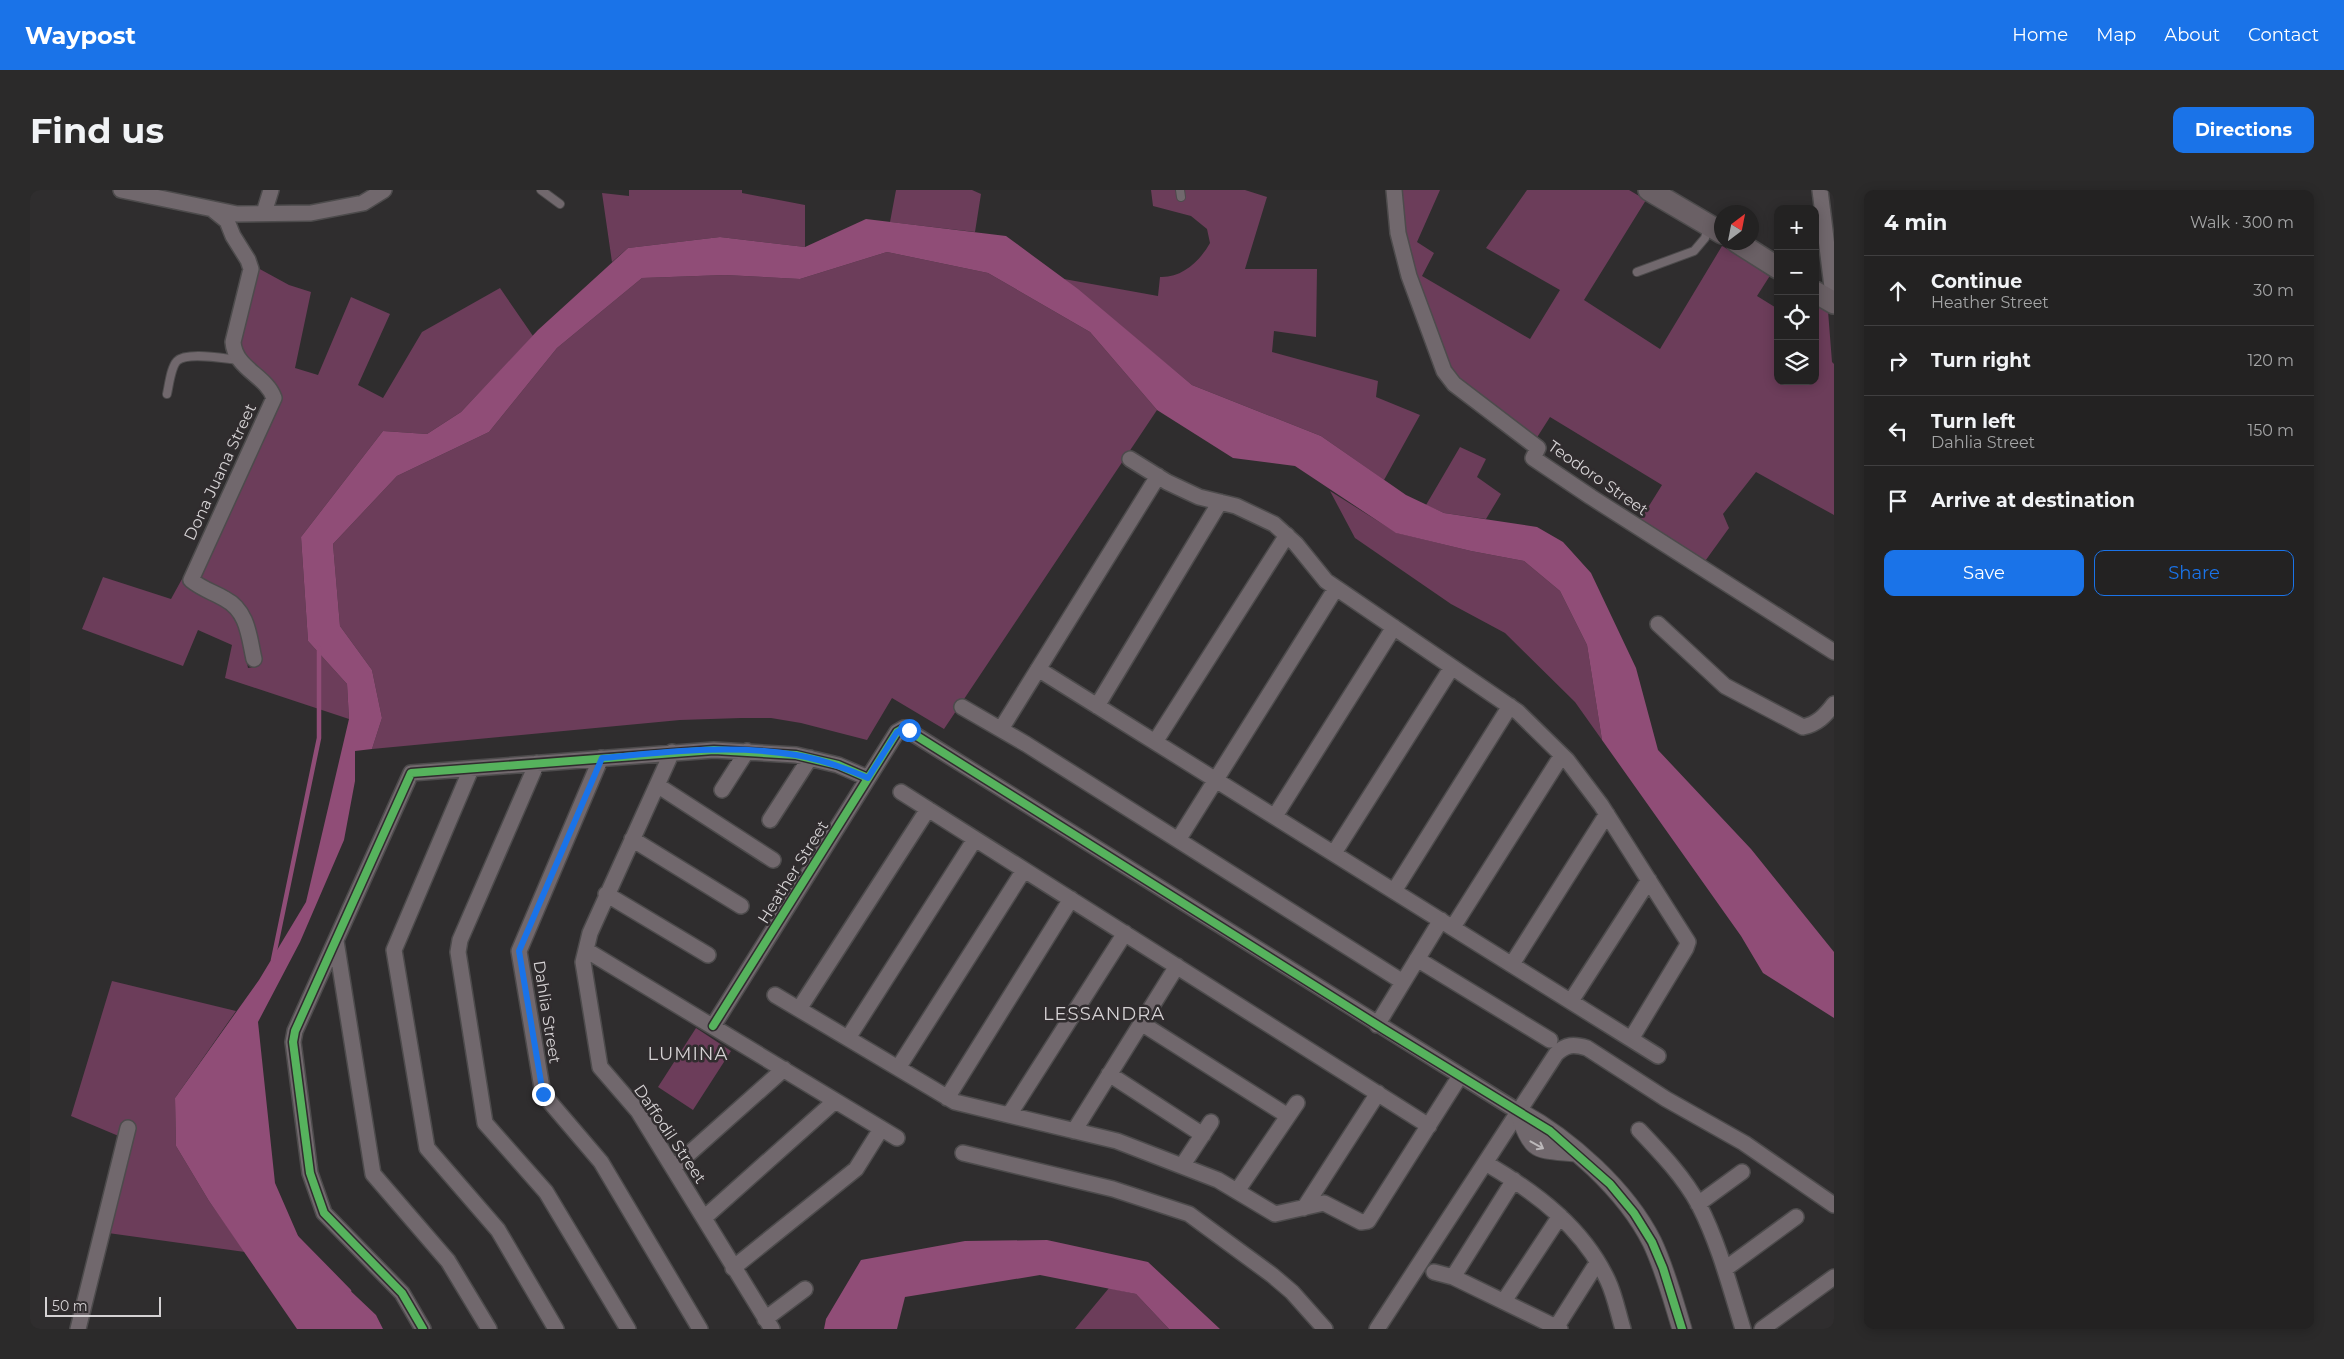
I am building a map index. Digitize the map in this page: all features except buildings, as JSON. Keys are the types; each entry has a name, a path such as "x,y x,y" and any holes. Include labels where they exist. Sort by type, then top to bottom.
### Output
{"main road":[{"path":"1649,190 1714,228"},
{"path":"1750,250 1774,265"},
{"path":"1819,294 1834,303"}],"street":[{"path":"121,190 237,214 311,213 363,203 384,190"},
{"path":"264,213 271,190"},
{"name":"Teodoro Street","path":"1394,190 1398,233 1409,276 1444,370 1454,384 1538,448 1533,458 1834,652"},
{"path":"1820,190 1834,303"},
{"path":"212,209 227,221 251,269 233,342 234,352 239,360"},
{"name":"Dona Juana Street","path":"239,360 271,390 274,398 191,580 202,589 236,605 245,619 254,659"},
{"path":"1130,459 1199,497 1236,506 1274,524 1296,544 1326,581 1510,706 1562,755 1607,814 1688,942 1631,1039"},
{"path":"1001,729 1158,476"},
{"path":"1097,706 1220,502"},
{"path":"1155,742 1286,535"},
{"path":"1178,840 1336,588"},
{"path":"1658,624 1725,686 1803,728 1814,725 1834,704"},
{"path":"1275,816 1394,627"},
{"path":"1334,853 1452,667"},
{"path":"1038,669 1658,1056"},
{"path":"962,706 1404,982"},
{"path":"1394,891 1510,706"},
{"name":"Heather Street","path":"713,1026 897,732 904,728 1377,1025"},
{"path":"423,1329 402,1293 324,1213 310,1173 293,1042 295,1031 411,773 714,750 796,755 838,766 868,778"},
{"path":"722,790 747,751"},
{"name":"Daffodil Street","path":"672,752 606,894 590,933 583,962 600,1067 638,1111 674,1167 768,1324"},
{"path":"1562,755 1447,924 1417,959 1377,1025 1550,1131 1610,1184 1634,1212 1647,1234 1663,1268 1682,1329"},
{"name":"Dahlia Street","path":"602,758 519,951 543,1094 601,1162 700,1329"},
{"path":"770,820 810,758"},
{"path":"537,763 460,940 458,952 482,1104 486,1123 546,1192 628,1329"},
{"path":"472,769 394,950 427,1148 498,1230 556,1329"},
{"path":"656,785 773,860"},
{"path":"900,792 1429,1126"},
{"path":"799,1009 928,809"},
{"path":"1512,964 1607,814"},
{"path":"632,839 741,906"},
{"path":"848,1038 975,839"},
{"path":"898,1068 1024,870"},
{"path":"1571,1001 1649,880"},
{"path":"606,894 708,955"},
{"path":"947,1098 1071,900"},
{"path":"1009,1115 1125,933"},
{"path":"336,940 373,1174 448,1261 489,1329"},
{"path":"586,950 897,1138"},
{"path":"1417,959 1550,1040"},
{"path":"1074,1130 1177,966"},
{"path":"775,995 955,1102 1118,1141 1218,1180 1275,1214 1324,1203 1354,1219 1368,1222 1460,1076"},
{"path":"1141,1022 1293,1110 1237,1192"},
{"path":"1377,1329 1562,1047 1578,1045 1587,1048 1666,1099 1744,1143 1834,1205"},
{"path":"674,1167 784,1069"},
{"path":"1109,1074 1207,1128 1182,1166"},
{"path":"1304,1208 1378,1093"},
{"path":"704,1218 836,1101"},
{"path":"78,1329 128,1128"},
{"path":"733,1268 856,1169 881,1129"},
{"path":"1639,1130 1666,1159 1698,1204 1714,1237 1743,1329"},
{"path":"963,1153 1113,1190 1190,1214 1272,1274 1292,1292 1325,1329"},
{"path":"1489,1165 1546,1203 1573,1229 1608,1282 1623,1329"},
{"path":"1698,1204 1742,1172"},
{"path":"1453,1277 1514,1180"},
{"path":"1504,1301 1560,1216"},
{"path":"1725,1269 1796,1217"},
{"path":"1434,1272 1453,1277 1558,1328 1597,1263"},
{"path":"1762,1329 1834,1277"},
{"path":"768,1324 805,1290"}],"lane":[{"path":"540,190 560,204"},
{"path":"1637,272 1694,251 1714,230"},
{"path":"167,394 176,362 182,357 194,356 239,360"}],"shaded area":[{"path":"629,190 742,190 742,193 805,205 805,247 720,237 628,248 612,262 602,193 629,196"},
{"path":"896,190 972,190 981,194 975,232 890,222"},
{"path":"1151,190 1245,190 1267,197 1245,269 1317,269 1316,337 1274,331 1272,352 1378,381 1376,397 1420,415 1384,480 1321,436 1192,385 1064,279 1158,296 1160,277 1176,275 1196,262 1210,243 1207,229 1191,216 1153,206"},
{"path":"1399,190 1440,190 1417,242 1434,253 1422,276 1530,339 1560,290 1486,248 1527,190 1629,190 1646,200 1584,300 1660,349 1720,250 1729,250 1771,274 1757,296 1774,307 1774,385 1819,385 1819,305 1828,311 1832,362 1834,364 1834,515 1756,472 1723,514 1729,528 1703,564 1639,522 1662,485 1550,417 1536,439 1468,390 1450,369 1409,261"},
{"path":"866,219 1006,236 1078,289 1192,385 1321,436 1406,495 1444,513 1537,527 1563,542 1591,573 1636,668 1658,750 1751,849 1834,952 1834,1018 1763,973 1741,936 1602,740 1587,645 1560,591 1524,561 1471,551 1396,533 1295,466 1233,458 1157,410 1090,332 988,273 887,252 800,279 725,275 642,278 557,348 489,432 397,476 333,544 340,626 372,670 382,718 372,749 355,751 355,781 344,840 300,942 258,1022 275,1183 302,1245 376,1315 383,1329 297,1329 209,1201 176,1146 175,1098 259,980 306,902 349,719 347,684 308,641 301,537 383,431 427,434 461,412 538,330 628,248 720,237 805,247"},
{"path":"887,252 988,273 1090,332 1157,410 944,729 892,698 867,740 801,723 771,718 741,718 680,720 372,749 382,718 372,670 340,626 333,544 397,476 489,432 557,348 642,278 725,275 800,279"},
{"path":"256,267 289,285 311,292 295,368 318,375 351,297 390,314 358,385 383,398 422,332 500,288 533,336 461,412 427,434 383,431 301,537 308,641 347,684 349,719 225,678 232,645 198,630 183,666 82,629 103,577 171,599 182,579 201,596 232,610 239,622 248,668 259,666 251,618 199,577 282,398 275,383 244,355 239,342"},
{"path":"1460,447 1486,459 1477,477 1501,494 1486,519 1444,513 1426,505"},
{"path":"1330,491 1397,533 1471,551 1524,561 1560,591 1587,645 1602,740 1575,702 1505,633 1451,604 1355,538"},
{"path":"112,981 236,1011 175,1098 176,1146 209,1201 245,1252 108,1233 121,1137 71,1116"},
{"path":"696,1028 731,1051 693,1110 658,1087"},
{"path":"1047,1240 1148,1262 1220,1329 1169,1329 1136,1294 1040,1275 905,1297 897,1329 824,1329 826,1319 861,1260 965,1241"},
{"path":"1109,1288 1136,1294 1169,1329 1075,1329"}],"waterway":[{"path":"273,960 319,738 319,648"},
{"path":"295,1236 349,1291"}],"cycle path":[{"path":"713,1026 897,732 904,728 1385,1030 1550,1131 1610,1184 1634,1213 1652,1242 1663,1268 1682,1329"},
{"path":"423,1329 402,1293 324,1213 310,1173 293,1042 295,1031 411,773 714,750 796,755 838,765 868,778"}],"district":[{"name":"LESSANDRA","path":"1104,1014"},
{"name":"LUMINA","path":"688,1054"}],"route":[{"path":"543,1094 519,951 602,758 685,750 796,755 838,766 868,778 897,732 904,728 909,730"}]}
